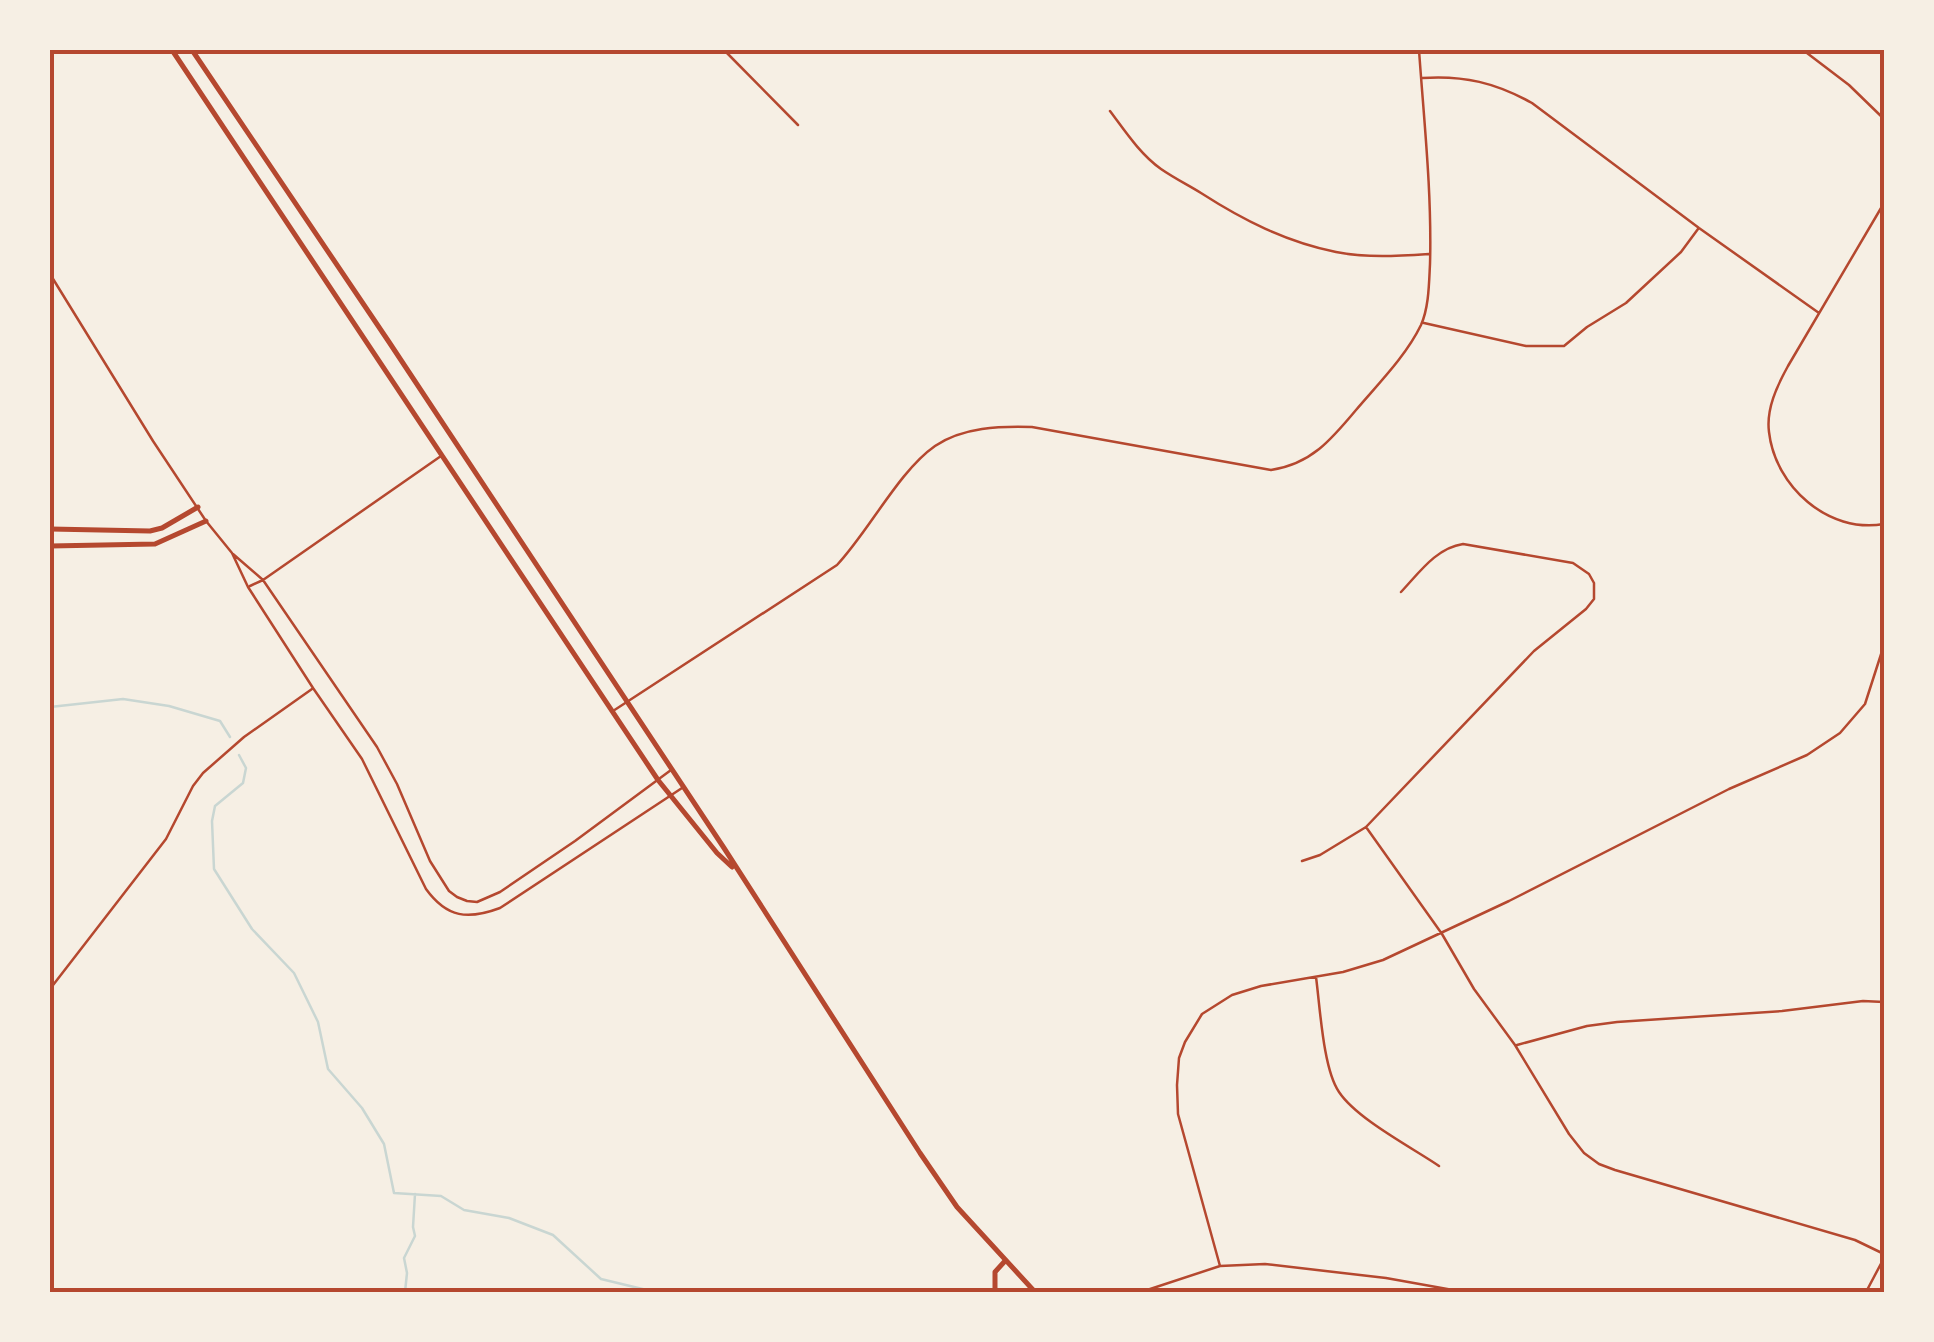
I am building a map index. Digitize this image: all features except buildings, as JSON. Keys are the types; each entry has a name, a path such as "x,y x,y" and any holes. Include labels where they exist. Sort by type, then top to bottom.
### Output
{"street":[{"path":"172,50 658,780 716,854 738,872"},
{"path":"192,50 390,342 957,1207 1037,1292"},
{"path":"50,529 150,531 198,507"},
{"path":"50,546 156,544 206,521"},
{"path":"86,531 87,547"},
{"path":"996,1292 996,1272 1005,1261"}],"lane":[{"path":"724,50 798,125"},
{"path":"613,711 838,565 911,468 951,437 1000,426 1032,427 1271,470 1308,459 1345,424 1422,322 1430,254 1419,50"},
{"path":"1803,50 1849,85 1884,119"},
{"path":"1421,78 1466,78 1508,90 1557,120 1819,313"},
{"path":"1110,111 1160,168 1252,224 1339,253 1430,254"},
{"path":"1884,202 1777,387 1769,420 1773,453 1792,488 1836,519 1874,526 1884,524"},
{"path":"1422,322 1526,346 1564,346 1626,303 1681,252 1699,228"},
{"path":"50,274 206,521 232,553 263,580 378,748 448,891 467,902 478,902 500,892 671,770"},
{"path":"248,587 441,456"},
{"path":"1302,861 1366,828 1520,664 1586,609 1595,590 1589,574 1573,563 1463,544 1437,554 1402,592"},
{"path":"232,553 248,587 362,758 426,889 437,903 459,914 476,915 500,908 684,787"},
{"path":"1220,1266 1178,1114 1179,1058 1202,1014 1232,995 1262,986 1344,972 1383,960 1711,798 1808,755 1840,733 1865,704 1884,645"},
{"path":"50,989 166,839 193,786 208,766 313,688"},
{"path":"1366,828 1442,934 1584,1154 1615,1170 1854,1240 1884,1256 1866,1292"},
{"path":"1316,976 1332,1080 1338,1092 1368,1119 1439,1166"},
{"path":"1515,1046 1617,1022 1884,1002"},
{"path":"1140,1292 1220,1266 1280,1265 1426,1283 1464,1292"}],"waterway":[{"path":"50,707 123,699 169,706 220,721 230,737"},
{"path":"239,755 246,768 243,783 215,806 214,869 252,929 294,973 318,1022 328,1069 362,1108 384,1144 394,1193 441,1196 464,1210 509,1218 553,1235 601,1279 655,1292"},
{"path":"405,1292 404,1258 415,1236 415,1194"},
{"path":"724,1292 729,1292"}]}
